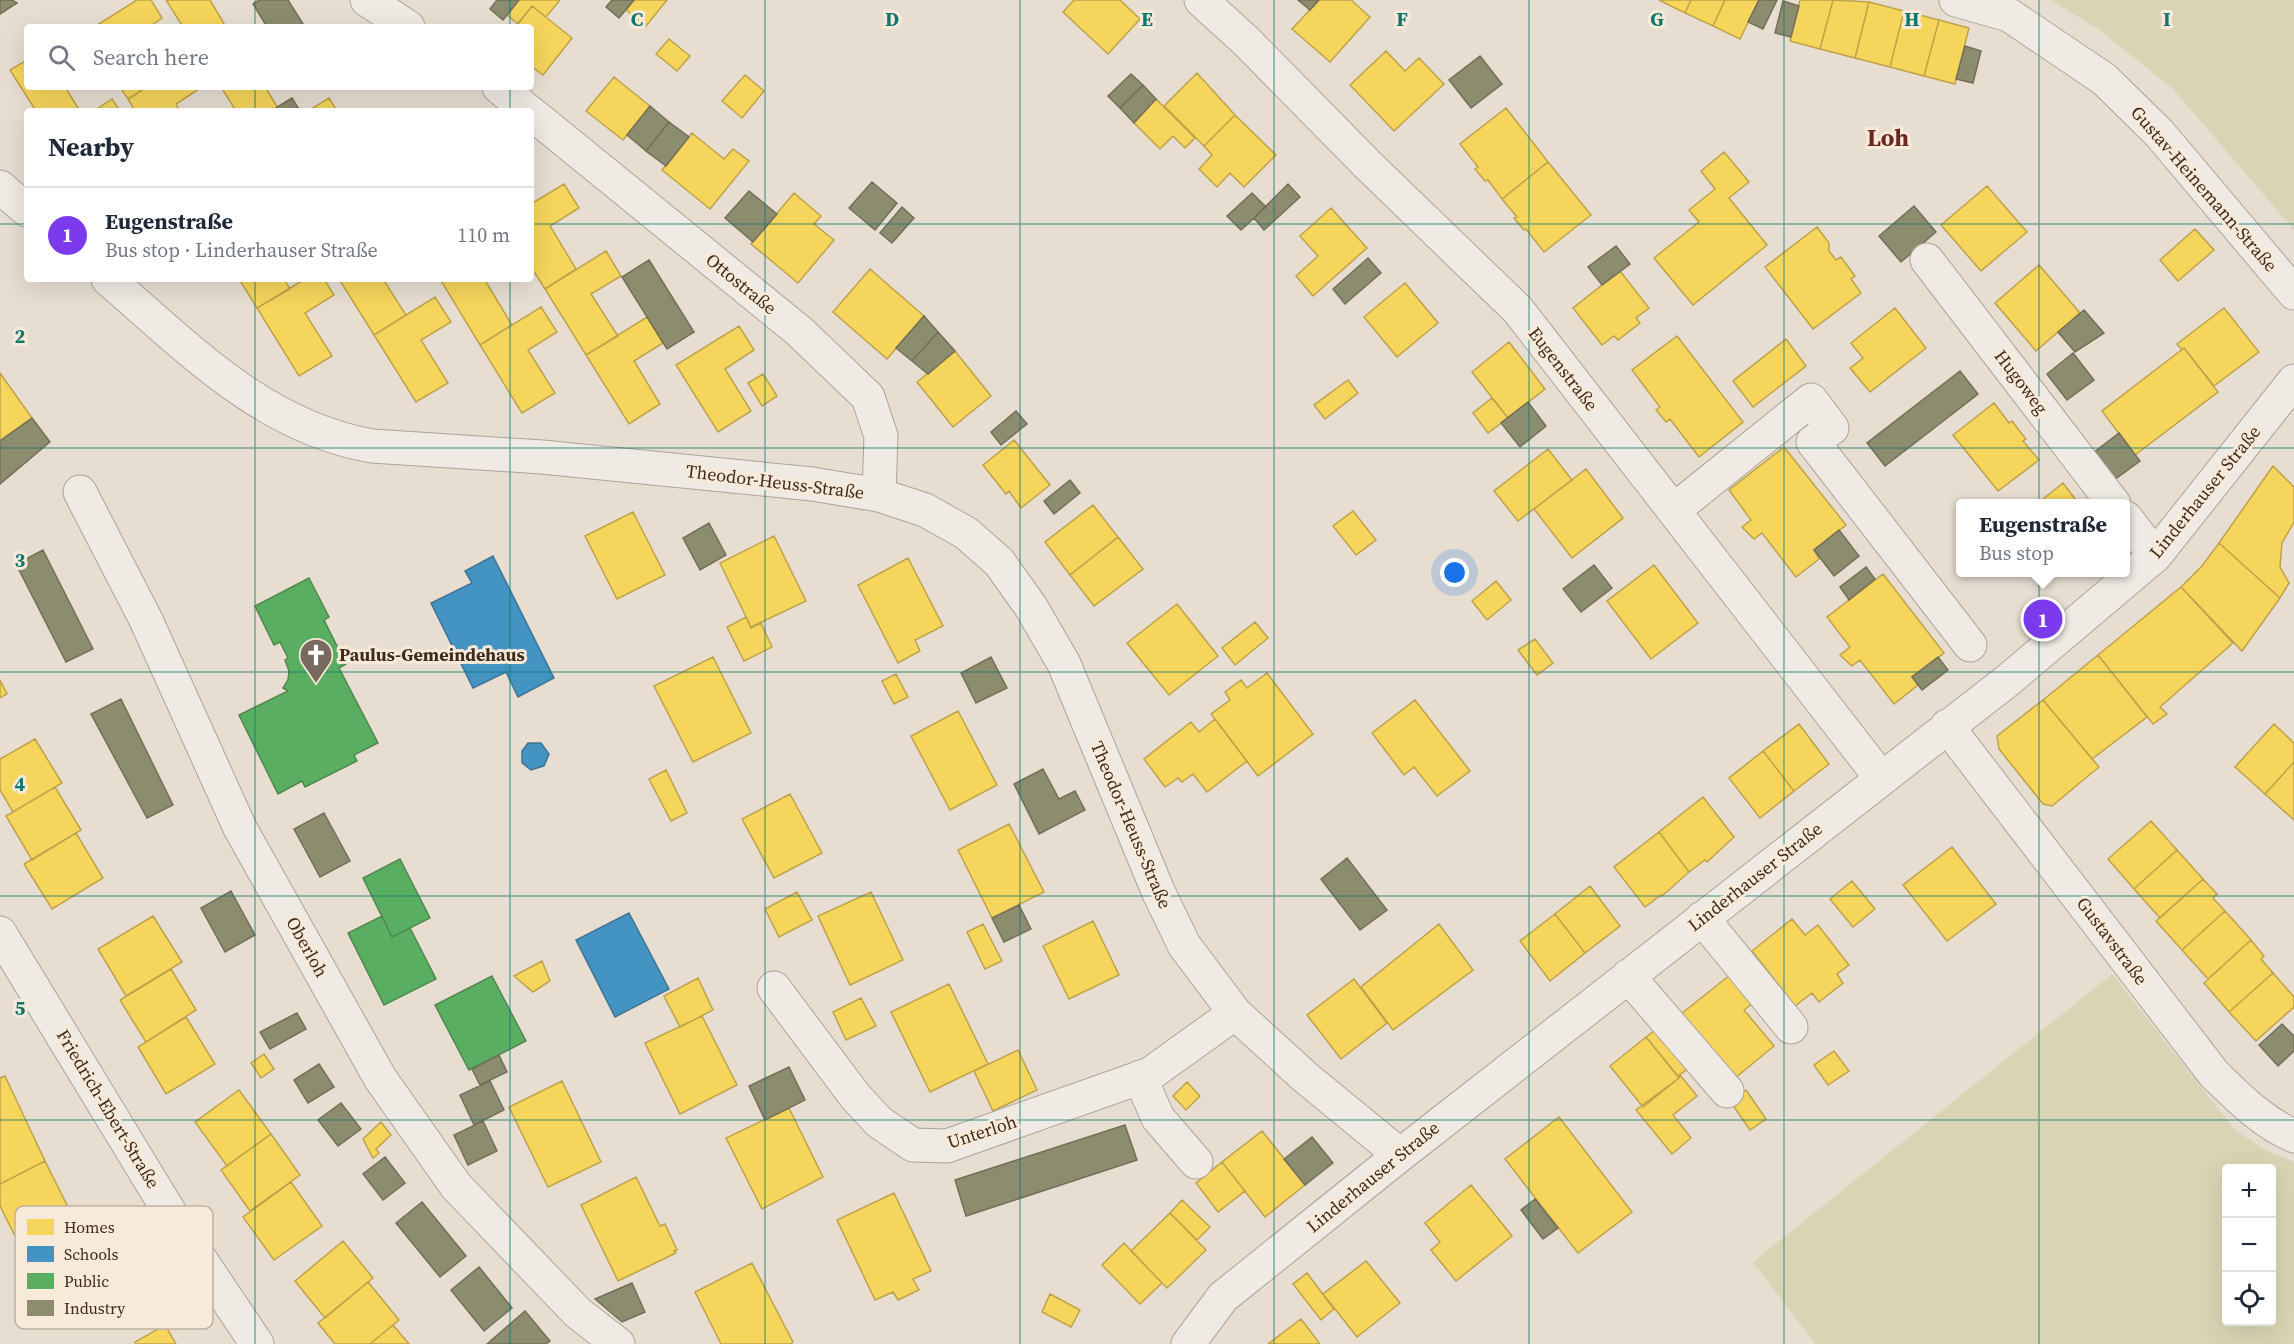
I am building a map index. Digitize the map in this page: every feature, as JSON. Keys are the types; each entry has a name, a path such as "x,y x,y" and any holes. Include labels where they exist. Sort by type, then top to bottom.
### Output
{"street":[{"path":"367,0 403,24"},
{"name":"Eugenstraße","path":"1201,0 1246,41 1368,165 1518,310 1881,778"},
{"name":"Gustav-Heinemann-Straße","path":"1956,0 2009,15 2104,79 2159,133 2294,293"},
{"name":"Ottostraße","path":"503,90 525,108"},
{"name":"Ottostraße","path":"534,115 799,331 868,397 881,436 879,495"},
{"path":"0,187 24,207"},
{"name":"Hugoweg","path":"1927,260 2110,499"},
{"name":"Theodor-Heuss-Straße","path":"112,282 231,383 262,405 297,424 345,441 372,446 500,454 789,482 879,495 925,510 966,533 999,562 1031,607 1064,663 1158,891 1184,945 1235,1012 1305,1077 1400,1155"},
{"name":"Linderhauser Straße","path":"1188,1344 1223,1297 1400,1155 2053,643 2155,556 2294,381"},
{"path":"1674,510 1811,400 1832,428 1813,442 1970,645"},
{"name":"Oberloh","path":"81,492 146,620 240,828 380,1078 456,1186 579,1313 618,1344"},
{"path":"2130,523 2155,556"},
{"name":"Gustavstraße","path":"1947,726 2214,1074 2247,1107 2274,1127 2294,1136"},
{"path":"1702,918 1791,1027"},
{"name":"Friedrich-Ebert-Straße","path":"0,933 166,1206"},
{"path":"1628,976 1727,1091"},
{"name":"Unterloh","path":"774,988 855,1096 879,1122 913,1145 946,1146 1150,1074 1235,1012"},
{"path":"1140,1077 1158,1118 1196,1162"},
{"name":"Friedrich-Ebert-Straße","path":"213,1278 257,1344"}],"shaded area":[{"path":"2051,0 2294,0 2294,230 2172,88 2098,29"},
{"path":"2112,974 2234,1129 2265,1150 2294,1162 2294,1344 1815,1344 1753,1262"}],"building: Homes":[{"path":"137,0 151,0 162,18 153,24 99,24"},
{"path":"166,0 210,0 224,24 181,24"},
{"path":"519,0 560,0 546,17 532,6 518,24 507,15"},
{"path":"634,0 667,0 646,26 626,10"},
{"path":"1074,0 1120,0 1140,19 1108,54 1063,12"},
{"path":"1319,0 1351,0 1370,17 1330,62 1292,29"},
{"path":"1659,0 1691,0 1685,13"},
{"path":"1691,0 1725,0 1713,26 1685,13"},
{"path":"1725,0 1759,0 1740,39 1713,26"},
{"path":"1800,0 1833,0 1820,49 1790,41"},
{"path":"1833,0 1869,2 1855,58 1820,49"},
{"path":"1869,2 1904,11 1890,67 1855,58"},
{"path":"532,6 572,38 543,75 534,68 534,24 517,24"},
{"path":"1904,11 1939,20 1924,76 1890,67"},
{"path":"1939,20 1969,28 1955,84 1924,76"},
{"path":"669,39 690,56 677,71 656,54"},
{"path":"1386,51 1405,71 1419,58 1444,84 1394,131 1350,85"},
{"path":"24,62 24,90 67,90 78,108 34,108 10,70"},
{"path":"1197,73 1235,115 1204,146 1164,106"},
{"path":"745,75 764,91 742,118 722,101"},
{"path":"614,77 650,106 623,140 586,111"},
{"path":"122,90 142,90 128,99"},
{"path":"142,90 197,90 176,104 178,108 133,108 128,99"},
{"path":"223,90 267,90 278,108 234,108"},
{"path":"329,98 335,108 313,108"},
{"path":"112,99 118,108 98,108"},
{"path":"1156,99 1195,138 1185,148 1173,136 1160,149 1134,123"},
{"path":"1506,108 1548,162 1502,199 1488,180 1485,181 1475,169 1478,167 1460,144"},
{"path":"1235,115 1276,155 1244,187 1230,173 1217,187 1199,169 1212,155 1204,146"},
{"path":"692,133 724,159 733,149 749,161 710,209 662,170"},
{"path":"1724,152 1749,182 1729,198 1767,245 1693,305 1654,258 1699,222 1689,210 1715,189 1701,171"},
{"path":"1548,162 1591,215 1544,252 1514,218 1517,217 1502,199"},
{"path":"564,184 579,208 550,226 576,269 545,289 534,272 534,202"},
{"path":"1987,186 2027,232 1981,271 1941,225"},
{"path":"794,193 821,216 814,224 834,240 798,283 751,244"},
{"path":"1331,208 1367,248 1313,296 1296,276 1318,256 1300,236"},
{"path":"1817,227 1829,243 1829,251 1836,260 1841,257 1855,276 1851,279 1861,293 1813,329 1765,267"},
{"path":"2195,229 2214,250 2178,281 2160,260"},
{"path":"606,251 621,276 591,294 618,336 586,355 545,289"},
{"path":"2039,265 2080,313 2036,351 1995,303"},
{"path":"870,269 924,316 887,359 833,312"},
{"path":"1620,271 1649,308 1636,318 1640,323 1618,340 1614,336 1602,345 1573,308"},
{"path":"241,282 286,282 290,289 257,308"},
{"path":"300,282 326,282 334,295 305,313 332,356 299,376 257,308"},
{"path":"341,282 385,282 406,315 374,335"},
{"path":"442,282 486,282 512,325 480,345"},
{"path":"1405,283 1438,323 1397,357 1364,317"},
{"path":"435,297 451,322 421,340 448,383 416,402 374,335"},
{"path":"541,307 557,332 528,350 555,393 522,413 480,345"},
{"path":"1895,308 1926,348 1870,392 1850,368 1863,358 1851,343"},
{"path":"2224,308 2259,352 2214,386 2184,348 2182,350 2177,344"},
{"path":"647,317 663,343 634,361 660,404 629,424 586,355"},
{"path":"739,326 754,350 725,369 751,411 718,432 676,365"},
{"path":"1677,336 1743,422 1699,457 1670,419 1666,422 1656,410 1660,407 1632,370"},
{"path":"1786,339 1806,366 1753,407 1733,381"},
{"path":"1509,342 1545,389 1508,418 1472,372"},
{"path":"2184,348 2218,392 2135,455 2102,411"},
{"path":"955,351 991,396 953,427 917,382"},
{"path":"0,373 32,418 0,441"},
{"path":"763,374 777,396 762,406 748,383"},
{"path":"1348,380 1358,393 1325,419 1314,405"},
{"path":"1492,398 1508,418 1488,433 1473,413"},
{"path":"1994,403 2009,423 2012,421 2026,439 2023,441 2039,460 1998,491 1953,435"},
{"path":"1014,440 1050,485 1021,508 1009,491 1006,494 983,465"},
{"path":"1784,447 1846,525 1814,550 1819,559 1796,577 1762,533 1754,539 1742,527 1751,520 1729,490"},
{"path":"1548,449 1572,480 1518,521 1494,491"},
{"path":"2273,466 2294,487 2294,522 2282,543 2280,567 2289,583 2280,598 2219,543"},
{"path":"1586,469 1623,518 1572,558 1534,509"},
{"path":"2063,483 2075,499 2043,499"},
{"path":"1093,505 1118,537 1070,575 1045,542"},
{"path":"1353,511 1376,540 1356,555 1333,526"},
{"path":"633,512 665,575 617,599 585,536"},
{"path":"774,536 806,601 751,627 720,563"},
{"path":"1118,537 1143,569 1094,606 1070,575"},
{"path":"2219,543 2280,598 2242,651 2181,587 2202,566"},
{"path":"908,558 943,626 915,640 920,651 898,663 858,585"},
{"path":"1654,565 1698,623 1651,659 1607,601"},
{"path":"1883,574 1944,653 1912,677 1918,685 1894,704 1860,660 1852,666 1840,655 1850,647 1827,617"},
{"path":"1496,581 1511,600 1487,620 1472,601"},
{"path":"2181,587 2233,643 2160,707 2167,714 2153,724 2098,655"},
{"path":"1177,604 1218,656 1169,695 1127,643"},
{"path":"746,617 751,628 761,623 772,647 744,661 727,627"},
{"path":"1255,622 1268,638 1235,665 1222,648"},
{"path":"1535,639 1553,663 1537,675 1518,650"},
{"path":"2098,655 2147,717 2092,759 2043,700"},
{"path":"713,657 751,733 693,762 654,686"},
{"path":"1267,673 1313,734 1258,776 1211,714 1230,700 1225,692 1241,680 1247,688"},
{"path":"896,674 908,697 894,704 882,681"},
{"path":"0,680 7,694 0,698"},
{"path":"1415,700 1470,771 1437,796 1414,767 1404,775 1372,733"},
{"path":"2043,700 2099,767 2052,806 2043,804 1999,749 1997,736"},
{"path":"958,711 997,785 950,810 911,736"},
{"path":"1215,719 1247,761 1207,792 1193,774 1182,782 1178,778 1165,787 1144,759 1191,722 1199,732"},
{"path":"1799,724 1829,764 1794,791 1763,751"},
{"path":"2274,724 2294,743 2294,762 2265,794 2235,767"},
{"path":"35,739 62,783 13,812 0,790 0,759"},
{"path":"1763,751 1794,791 1760,818 1729,778"},
{"path":"2294,762 2294,820 2265,794"},
{"path":"666,770 687,813 671,821 649,779"},
{"path":"55,787 81,830 32,860 6,816"},
{"path":"790,794 822,853 774,878 742,819"},
{"path":"1703,797 1734,837 1707,862 1705,860 1689,872 1659,832"},
{"path":"2151,821 2177,850 2134,889 2108,859"},
{"path":"1009,824 1044,892 992,918 958,850"},
{"path":"1659,832 1689,872 1662,896 1645,907 1614,867"},
{"path":"76,833 103,878 52,909 24,864"},
{"path":"1952,847 1996,904 1947,941 1903,885"},
{"path":"2177,850 2203,879 2160,918 2134,889"},
{"path":"2203,879 2217,894 2213,898 2225,911 2182,950 2156,921"},
{"path":"1852,881 1875,909 1853,927 1830,899"},
{"path":"1590,886 1620,926 1585,953 1555,914"},
{"path":"797,892 812,920 779,937 765,909"},
{"path":"871,892 903,960 850,985 818,916"},
{"path":"2225,911 2251,940 2208,979 2182,950"},
{"path":"1555,914 1585,953 1550,981 1520,941"},
{"path":"153,916 182,962 126,996 98,949"},
{"path":"1792,919 1805,935 1818,925 1849,965 1837,974 1843,983 1819,1002 1812,993 1795,1006 1752,951"},
{"path":"1093,921 1119,975 1069,999 1043,946"},
{"path":"983,924 1002,961 985,969 967,932"},
{"path":"1439,924 1473,970 1393,1030 1361,987"},
{"path":"2251,940 2264,956 2261,959 2273,973 2229,1012 2204,983"},
{"path":"542,961 550,981 533,992 514,976"},
{"path":"171,969 196,1010 146,1042 120,1000"},
{"path":"1735,971 1758,999 1744,1010 1774,1046 1734,1079 1681,1014"},
{"path":"2273,973 2294,997 2294,1007 2256,1041 2229,1012"},
{"path":"698,978 713,1010 680,1027 664,996"},
{"path":"1354,979 1387,1023 1341,1059 1307,1015"},
{"path":"949,984 988,1064 930,1092 891,1012"},
{"path":"861,998 876,1026 846,1040 833,1012"},
{"path":"702,1016 737,1085 680,1114 645,1043"},
{"path":"186,1017 215,1064 166,1094 138,1047"},
{"path":"1663,1024 1694,1064 1678,1076 1646,1037"},
{"path":"1646,1037 1679,1078 1643,1107 1610,1066"},
{"path":"1018,1050 1037,1090 993,1111 974,1071"},
{"path":"1834,1051 1849,1071 1828,1085 1814,1065"},
{"path":"264,1054 274,1069 261,1078 251,1063"},
{"path":"1680,1075 1697,1096 1673,1115 1691,1138 1672,1154 1636,1110"},
{"path":"5,1076 45,1161 0,1184 0,1078"},
{"path":"562,1081 601,1162 548,1187 509,1107"},
{"path":"1187,1082 1200,1096 1186,1110 1173,1096"},
{"path":"239,1090 271,1134 227,1166 195,1122"},
{"path":"1746,1090 1766,1119 1750,1130 1730,1101"},
{"path":"789,1108 823,1177 762,1209 726,1138"},
{"path":"1559,1117 1632,1212 1578,1253 1505,1159"},
{"path":"381,1122 391,1135 376,1149 379,1153 373,1158 363,1139"},
{"path":"1262,1131 1305,1185 1265,1217 1222,1162"},
{"path":"271,1134 300,1175 250,1211 221,1170"},
{"path":"45,1161 68,1206 15,1206 15,1236 0,1206 0,1184"},
{"path":"1222,1162 1245,1191 1218,1212 1196,1183"},
{"path":"636,1177 660,1226 665,1224 677,1250 674,1251 676,1253 618,1281 581,1205"},
{"path":"291,1182 322,1226 274,1260 243,1217"},
{"path":"1471,1185 1512,1236 1456,1281 1431,1250 1440,1242 1425,1223"},
{"path":"894,1193 931,1271 913,1279 919,1290 898,1300 893,1292 875,1300 837,1220"},
{"path":"1182,1200 1210,1227 1197,1240 1170,1213"},
{"path":"1170,1213 1206,1250 1167,1288 1131,1251"},
{"path":"343,1241 373,1278 325,1318 295,1281"},
{"path":"1124,1243 1162,1283 1140,1304 1102,1265"},
{"path":"1366,1261 1400,1303 1357,1337 1323,1294"},
{"path":"752,1263 793,1342 790,1344 721,1344 695,1292"},
{"path":"1307,1273 1334,1309 1321,1320 1293,1284"},
{"path":"368,1282 399,1320 370,1344 335,1344 318,1323"},
{"path":"1050,1294 1080,1310 1071,1327 1042,1312"},
{"path":"1301,1319 1320,1344 1268,1344"},
{"path":"393,1325 409,1344 370,1344"},
{"path":"158,1329 167,1329 176,1344 136,1344 135,1342"}],"building: Schools":[{"path":"493,556 554,678 518,697 506,672 473,688 431,603 472,583 465,571"},
{"path":"528,743 541,743 549,754 544,766 531,770 522,763 522,751"},
{"path":"629,913 669,989 615,1017 576,940"}],"building: Public":[{"name":"Paulus-Gemeindehaus","path":"309,578 329,617 324,620 346,664 339,668 378,743 354,755 357,761 305,787 302,781 278,794 239,715 288,691 283,688 288,680 289,671 285,660 288,658 280,642 274,645 255,606"},
{"path":"400,859 430,918 392,937 363,878"},
{"path":"382,916 392,937 410,928 436,979 384,1005 348,933"},
{"path":"492,976 526,1041 469,1070 435,1005"}],"building: Industry":[{"path":"0,0 12,0 17,3 0,14"},
{"path":"259,0 288,0 303,24 265,24 253,4"},
{"path":"497,0 519,0 503,20 490,9"},
{"path":"612,0 634,0 619,18 606,7"},
{"path":"1298,0 1319,0 1310,10"},
{"path":"1759,0 1777,0 1763,29 1748,22"},
{"path":"1783,1 1799,6 1791,37 1775,33"},
{"path":"1965,46 1981,51 1973,83 1956,79"},
{"path":"1480,56 1502,84 1471,108 1449,80"},
{"path":"1131,74 1143,85 1120,108 1108,96"},
{"path":"1143,85 1156,99 1134,123 1120,108"},
{"path":"292,98 298,108 276,108"},
{"path":"650,106 669,122 646,151 627,135"},
{"path":"669,122 689,137 666,166 646,151"},
{"path":"872,182 897,203 875,230 849,208"},
{"path":"1288,184 1300,197 1264,230 1254,218"},
{"path":"749,191 777,214 753,242 725,218"},
{"path":"1252,193 1266,207 1241,230 1227,216"},
{"path":"1914,206 1936,232 1901,262 1879,236"},
{"path":"902,207 914,218 892,243 880,233"},
{"path":"1616,246 1630,264 1602,285 1588,267"},
{"path":"1368,258 1381,273 1345,304 1333,289"},
{"path":"649,260 694,332 667,349 622,277"},
{"path":"2084,310 2104,333 2075,352 2058,332"},
{"path":"924,316 938,332 912,361 896,348"},
{"path":"938,332 955,351 928,374 912,361"},
{"path":"2073,353 2094,380 2067,400 2047,374"},
{"path":"1960,371 1978,394 1885,466 1867,443"},
{"path":"1528,402 1546,426 1520,447 1501,423"},
{"path":"1016,411 1027,424 1001,445 991,432"},
{"path":"32,418 50,442 0,484 0,441"},
{"path":"2119,433 2140,461 2114,480 2093,453"},
{"path":"1070,480 1080,493 1054,514 1044,501"},
{"path":"709,523 726,555 700,570 683,538"},
{"path":"1839,530 1859,556 1834,576 1814,550"},
{"path":"43,550 93,649 66,662 16,564"},
{"path":"1594,565 1612,588 1581,612 1563,589"},
{"path":"1866,567 1875,579 1849,600 1840,587"},
{"path":"991,657 1007,688 976,703 961,673"},
{"path":"1938,657 1948,670 1922,690 1912,677"},
{"path":"121,699 173,805 147,818 91,714"},
{"path":"1043,769 1059,799 1075,791 1085,810 1039,834 1014,784"},
{"path":"324,813 350,861 320,877 294,829"},
{"path":"1347,858 1387,910 1360,930 1321,879"},
{"path":"231,891 255,935 225,952 201,908"},
{"path":"1019,905 1031,929 1004,942 992,918"},
{"path":"297,1013 306,1029 270,1049 260,1032"},
{"path":"2282,1024 2294,1036 2294,1051 2278,1066 2259,1045"},
{"path":"499,1055 507,1072 480,1085 472,1069"},
{"path":"319,1064 334,1087 308,1103 294,1080"},
{"path":"789,1067 805,1100 765,1120 749,1086"},
{"path":"490,1081 504,1110 474,1125 460,1095"},
{"path":"341,1103 361,1129 338,1146 318,1120"},
{"path":"483,1121 497,1151 468,1165 454,1135"},
{"path":"1125,1125 1137,1160 966,1216 955,1180"},
{"path":"1312,1137 1333,1163 1305,1185 1284,1159"},
{"path":"385,1157 405,1183 383,1200 363,1174"},
{"path":"1535,1199 1558,1228 1543,1239 1521,1210"},
{"path":"422,1202 466,1256 440,1277 396,1223"},
{"path":"479,1267 512,1308 484,1331 451,1290"},
{"path":"632,1283 645,1312 622,1322 595,1299"},
{"path":"525,1311 550,1341 546,1344 487,1344"}],"place":[{"name":"Eugenstraße","path":"2043,619"},
{"name":"Paulus-Gemeindehaus","path":"316,684"}],"district":[{"name":"Loh","path":"1888,138"}]}
